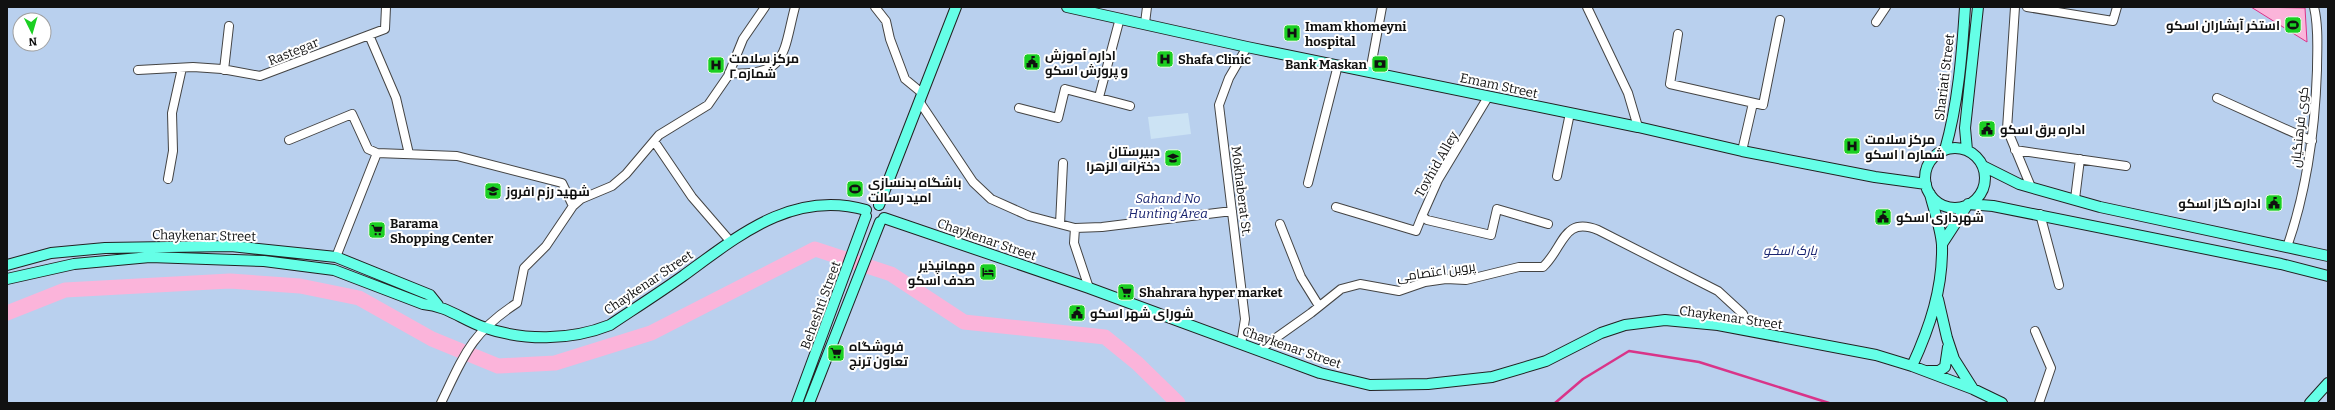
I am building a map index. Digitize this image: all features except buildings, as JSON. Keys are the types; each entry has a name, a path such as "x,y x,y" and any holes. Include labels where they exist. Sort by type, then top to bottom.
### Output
{"main road":[{"path":"879,205 956,7"},
{"name":"Emam Street","path":"1067,7 1145,23 1247,47 1638,127 1742,151 1928,188"},
{"name":"Shariati Street","path":"1945,150 1954,111 1962,48 1965,7"},
{"name":"Shariati Street","path":"1967,150 1965,128 1978,7"},
{"path":"1912,366 1922,344 1938,299 1942,244 1928,188 1926,175 1929,163 1938,154 1952,148 1967,150 1974,154 1983,166 1985,175 1983,188 1976,199 1968,204 1960,207 1946,206 1935,199 1928,188"},
{"path":"1983,166 2019,184 2074,199 2328,256"},
{"name":"Chaykenar Street","path":"7,265 51,253 105,248 171,246 231,246 336,257 430,296 438,305 484,328 546,338 591,333 610,325 730,241 782,213 804,207 826,204 853,207 866,213"},
{"path":"1968,204 1994,206 2040,214 2281,264 2328,276"},
{"path":"1942,244 1968,204"},
{"path":"879,205 884,209 882,220 872,223 866,213 870,206 879,205"},
{"name":"Beheshti Street","path":"797,403 866,213"},
{"name":"Chaykenar Street","path":"882,220 1089,288 1320,373 1370,385 1428,384 1492,376 1546,361 1601,333 1625,325 1665,320 1746,330 1876,355 1924,370 1974,389 2002,403"},
{"name":"Beheshti Street","path":"810,403 872,242 882,220"},
{"name":"Chaykenar Street","path":"7,279 74,264 150,257 264,261 334,270 423,304 438,305"},
{"path":"1938,299 1948,343 1954,359 1974,389"},
{"path":"1924,370 1938,371 1945,367 1948,343"},
{"path":"2310,403 2328,383"}],"street":[{"name":"Rastegar","path":"138,70 182,68 224,70 260,76 272,74 385,29 386,7"},
{"path":"441,403 468,349 484,328 517,303 524,268 546,246 573,206 581,200 612,186 626,174 659,135 708,105 719,92 730,72 743,39 765,7"},
{"path":"730,72 762,71 774,64 784,55 794,7"},
{"path":"875,7 886,21 890,39 905,79 921,97 973,182 991,199 1029,216 1075,228 1102,227 1232,211"},
{"path":"1145,23 1147,7"},
{"path":"1370,72 1382,7"},
{"path":"1587,7 1628,93 1638,127"},
{"path":"1876,22 1886,7"},
{"path":"2015,7 2007,129 2031,187"},
{"path":"2027,7 2113,21 2117,7"},
{"name":"کوی فرهنگیان","path":"2287,246 2294,226 2312,140 2318,39 2314,7"},
{"path":"1099,97 1120,18"},
{"path":"1678,34 1670,84 1763,106 1780,20"},
{"path":"224,70 229,26"},
{"path":"369,35 396,98 409,154"},
{"name":"Mokhaberat St.","path":"1241,344 1245,319 1219,105 1230,78 1247,47"},
{"path":"1308,183 1338,65"},
{"path":"168,179 173,151 172,113 182,68"},
{"path":"1019,108 1058,118 1065,89 1130,106"},
{"name":"Tovhid Alley","path":"1488,97 1438,180 1422,216 1427,220 1491,235 1497,209 1548,224"},
{"path":"2217,98 2312,140"},
{"path":"1742,151 1753,103"},
{"path":"1557,176 1570,113"},
{"path":"289,140 352,114 368,149 377,153 457,156 562,183 573,206"},
{"path":"654,141 692,197 730,241"},
{"path":"2015,150 2126,166"},
{"path":"336,257 377,153"},
{"path":"2074,199 2080,159"},
{"path":"1060,224 1063,163"},
{"path":"1336,207 1416,231 1422,216"},
{"path":"2040,214 2059,285"},
{"path":"1280,224 1302,277 1319,306"},
{"name":"پروین اعتصامی","path":"1259,350 1340,289 1360,284 1399,291 1425,282 1446,279 1466,280 1519,267 1543,266 1551,260 1570,230 1579,225 1589,226 1713,288 1744,314 1747,323 1746,330"},
{"path":"1075,228 1074,243 1089,288"},
{"path":"2035,330 2051,368 2039,403"}],"green space":[{"name":"Sahand No Hunting Area","path":"7,7 2328,7 2328,403 7,403"}],"shaded area":[{"name":"استخر آبشاران اسکو","path":"2251,7 2305,8 2307,42"},
{"path":"1188,113 1191,134 1151,139 1148,117"}],"waterway":[{"path":"7,313 65,290 230,281 300,286 359,298 432,339 498,366 555,363 651,333 815,249 891,274 964,322 1105,337 1137,363 1178,403"},
{"path":"1555,403 1583,379 1629,351 1699,362 1829,403"}],"place":[{"name":"استخر آبشاران اسکو","path":"2293,25"},
{"name":"Imam khomeyni hospital","path":"1292,33"},
{"name":"Shafa Clinic","path":"1165,59"},
{"name":"اداره آموزش و پرورش اسکو","path":"1032,62"},
{"name":"Bank Maskan","path":"1380,64"},
{"name":"مرکز سلامت شماره ۲","path":"716,65"},
{"name":"اداره برق اسکو","path":"1987,129"},
{"name":"مرکز سلامت شماره ۱ اسکو","path":"1852,146"},
{"name":"دبیرستان دخترانه الزهرا","path":"1173,158"},
{"name":"باشگاه بدنسازی امید رسالت","path":"855,189"},
{"name":"شهید رزم افروز","path":"493,191"},
{"name":"اداره گاز اسکو","path":"2274,203"},
{"name":"شهرداری اسکو","path":"1883,217"},
{"name":"Barama Shopping Center","path":"377,230"},
{"name":"مهمانپذیر صدف اسکو","path":"988,272"},
{"name":"Shahrara hyper market","path":"1126,292"},
{"name":"شورای شهر اسکو","path":"1077,313"},
{"name":"فروشگاه تعاون ترنج","path":"836,353"}],"park label":[{"name":"پارک اسکو","path":"1790,250"}]}
